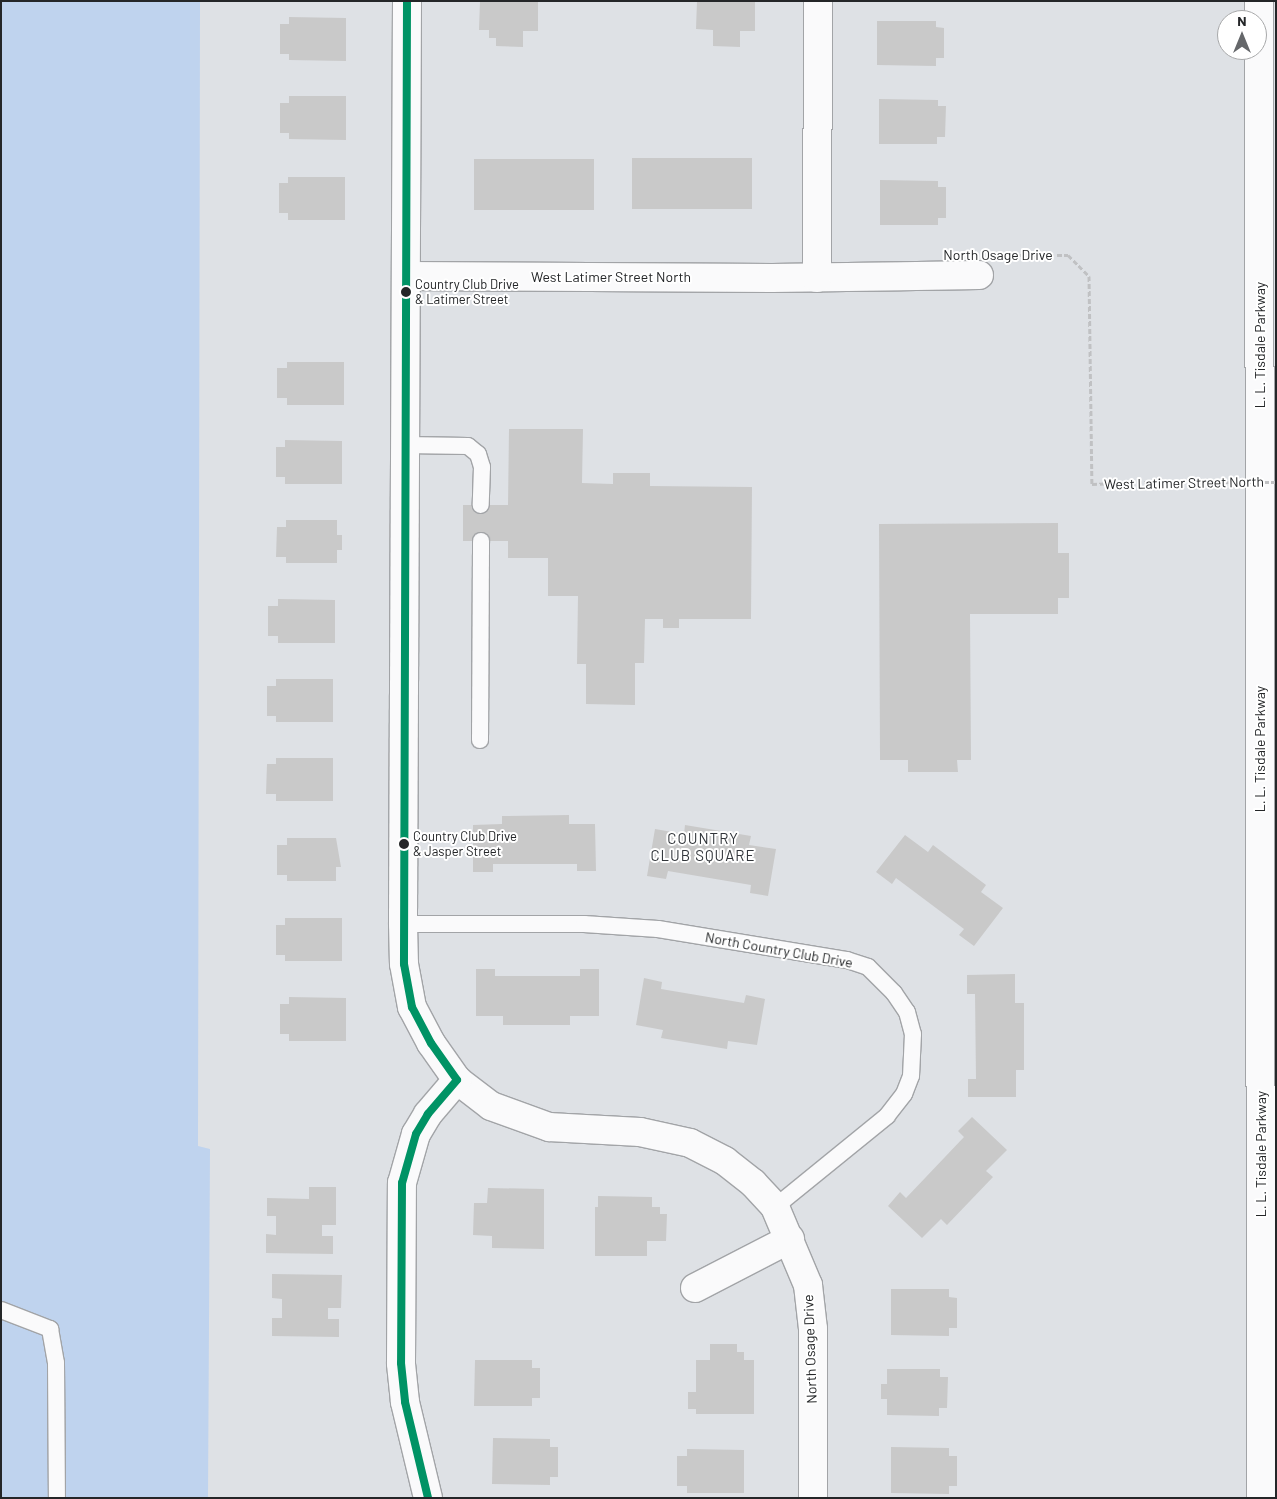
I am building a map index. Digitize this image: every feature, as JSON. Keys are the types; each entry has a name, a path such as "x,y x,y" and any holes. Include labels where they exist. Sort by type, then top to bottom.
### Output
{"main road":[{"name":"North Osage Drive","path":"407,1 403,924 404,964 412,1008 431,1043 457,1080 491,1106 537,1124 581,1131 640,1132 690,1143 725,1161 753,1182 775,1207 790,1239 808,1286 812,1329 812,1498"},
{"path":"817,278 818,1"},
{"name":"L. L. Tisdale Parkway","path":"1259,1 1260,1498"},
{"name":"North Osage Drive","path":"817,278 986,265"},
{"name":"West Latimer Street North","path":"406,276 817,278"},
{"path":"428,1498 404,1402 401,1363 402,1182 416,1134 428,1114 457,1080"},
{"path":"695,1288 790,1239"}],"lane":[{"path":"405,445 468,446 478,454 482,467 482,505"},
{"path":"480,740 482,542"},
{"name":"North Country Club Drive","path":"403,924 584,924 658,929 847,960 868,967 894,993 906,1012 913,1034 911,1076 904,1094 887,1116 775,1207"},
{"path":"1,1310 50,1329 56,1363 57,1498"}],"path":[{"name":"North Osage Drive","path":"986,265 1068,255 1089,276 1092,484"},
{"name":"West Latimer Street North","path":"1092,484 1276,482"}],"shaded area":[{"path":"1,1 200,1 198,1146 210,1149 208,1498 1,1498"}],"building":[{"path":"480,1 538,1 538,31 523,31 523,47 496,46 496,38 489,38 489,30 479,30"},
{"path":"697,1 755,1 755,31 740,31 740,47 713,46 713,30 696,29"},
{"path":"289,17 346,18 346,61 289,60 289,54 280,54 280,24 289,24"},
{"path":"877,21 936,21 936,27 944,28 944,58 936,58 936,66 877,65"},
{"path":"289,96 346,96 346,140 289,139 289,133 280,133 280,103 289,103"},
{"path":"879,99 938,100 938,106 946,106 945,137 937,137 937,144 879,144"},
{"path":"632,158 752,158 752,209 632,209"},
{"path":"474,159 594,159 594,210 474,210"},
{"path":"288,177 345,177 345,220 288,220 288,213 279,213 279,183 288,183"},
{"path":"880,180 938,181 938,187 946,187 946,218 938,218 938,225 880,225"},
{"path":"287,362 344,362 344,405 287,405 287,398 277,398 277,368 287,368"},
{"path":"509,429 583,429 582,483 613,484 613,473 650,473 650,486 752,487 751,619 679,619 679,628 663,628 663,619 645,619 644,663 635,663 635,705 586,704 586,664 577,664 578,596 548,596 548,558 508,558 508,541 463,541 463,505 508,505"},
{"path":"285,440 342,441 342,484 285,484 285,477 276,477 276,447 285,447"},
{"path":"286,520 337,520 337,535 342,535 342,550 337,550 337,563 286,563 286,557 276,557 277,527 286,527"},
{"path":"1058,523 1058,553 1069,553 1069,598 1058,598 1058,614 970,614 971,760 957,760 958,772 908,772 908,760 880,760 879,524"},
{"path":"278,599 335,600 335,643 278,643 278,636 268,636 268,606 278,606"},
{"path":"276,679 333,679 333,722 276,722 276,716 267,716 267,686 276,686"},
{"path":"276,758 333,758 333,801 276,801 276,794 266,794 267,764 276,764"},
{"path":"569,815 569,824 595,824 596,871 577,871 577,864 493,864 493,872 473,872 473,825 502,824 502,816"},
{"path":"685,825 751,836 749,845 776,849 768,896 750,893 751,885 668,871 666,879 647,876 655,829 684,834"},
{"path":"905,835 928,852 933,845 986,885 981,892 1003,908 974,946 959,935 964,929 896,878 892,884 876,872"},
{"path":"287,838 336,838 341,867 336,867 336,881 287,881 287,875 277,875 277,845 287,845"},
{"path":"285,918 342,918 342,961 285,961 285,955 276,955 276,925 285,925"},
{"path":"476,969 495,969 495,976 580,976 580,969 599,969 599,1016 570,1016 570,1025 503,1025 503,1016 476,1016"},
{"path":"1015,974 1015,1003 1024,1003 1024,1070 1016,1070 1016,1097 968,1097 968,1079 976,1079 975,994 967,994 967,975"},
{"path":"644,978 662,982 661,989 744,1003 746,995 765,999 757,1045 728,1041 727,1049 661,1038 663,1030 636,1025"},
{"path":"289,997 346,998 346,1041 289,1041 289,1034 280,1034 280,1004 289,1004"},
{"path":"972,1117 1007,1150 986,1171 993,1177 947,1225 941,1219 922,1238 888,1206 900,1192 906,1198 964,1137 958,1131"},
{"path":"309,1187 336,1187 336,1225 322,1225 322,1236 333,1236 333,1254 266,1253 266,1234 276,1235 276,1216 267,1216 267,1198 309,1199"},
{"path":"488,1188 544,1189 544,1249 492,1248 492,1236 473,1235 474,1203 487,1203"},
{"path":"598,1196 652,1197 652,1207 660,1207 660,1214 667,1214 666,1241 647,1241 647,1256 595,1256 595,1207 598,1207"},
{"path":"272,1274 342,1275 341,1308 328,1308 328,1319 339,1319 339,1337 272,1336 272,1318 282,1318 282,1299 272,1298"},
{"path":"891,1289 949,1289 949,1297 957,1298 957,1328 949,1328 949,1336 891,1335"},
{"path":"710,1344 737,1344 737,1352 744,1352 744,1360 754,1360 754,1414 696,1414 696,1409 688,1409 688,1392 696,1392 696,1360 710,1360"},
{"path":"475,1360 532,1360 532,1368 540,1368 540,1398 532,1398 532,1406 474,1406"},
{"path":"887,1369 940,1369 940,1377 948,1377 947,1408 939,1408 939,1416 887,1415 887,1399 881,1399 881,1384 887,1384"},
{"path":"493,1438 550,1439 550,1447 558,1447 558,1477 550,1477 550,1485 492,1484"},
{"path":"891,1447 949,1448 949,1456 957,1456 957,1486 949,1486 949,1494 891,1493"},
{"path":"687,1449 744,1450 744,1493 687,1493 687,1486 677,1486 677,1456 687,1456"}],"transit line":[{"path":"407,1 404,964 412,1007 431,1043 457,1080 428,1114 416,1134 402,1183 401,1363 405,1402 428,1498"}],"place":[{"name":"Country Club Drive & Latimer Street","path":"406,292"},
{"name":"Country Club Drive & Jasper Street","path":"404,844"}],"district":[{"name":"COUNTRY CLUB SQUARE","path":"703,846"}]}
